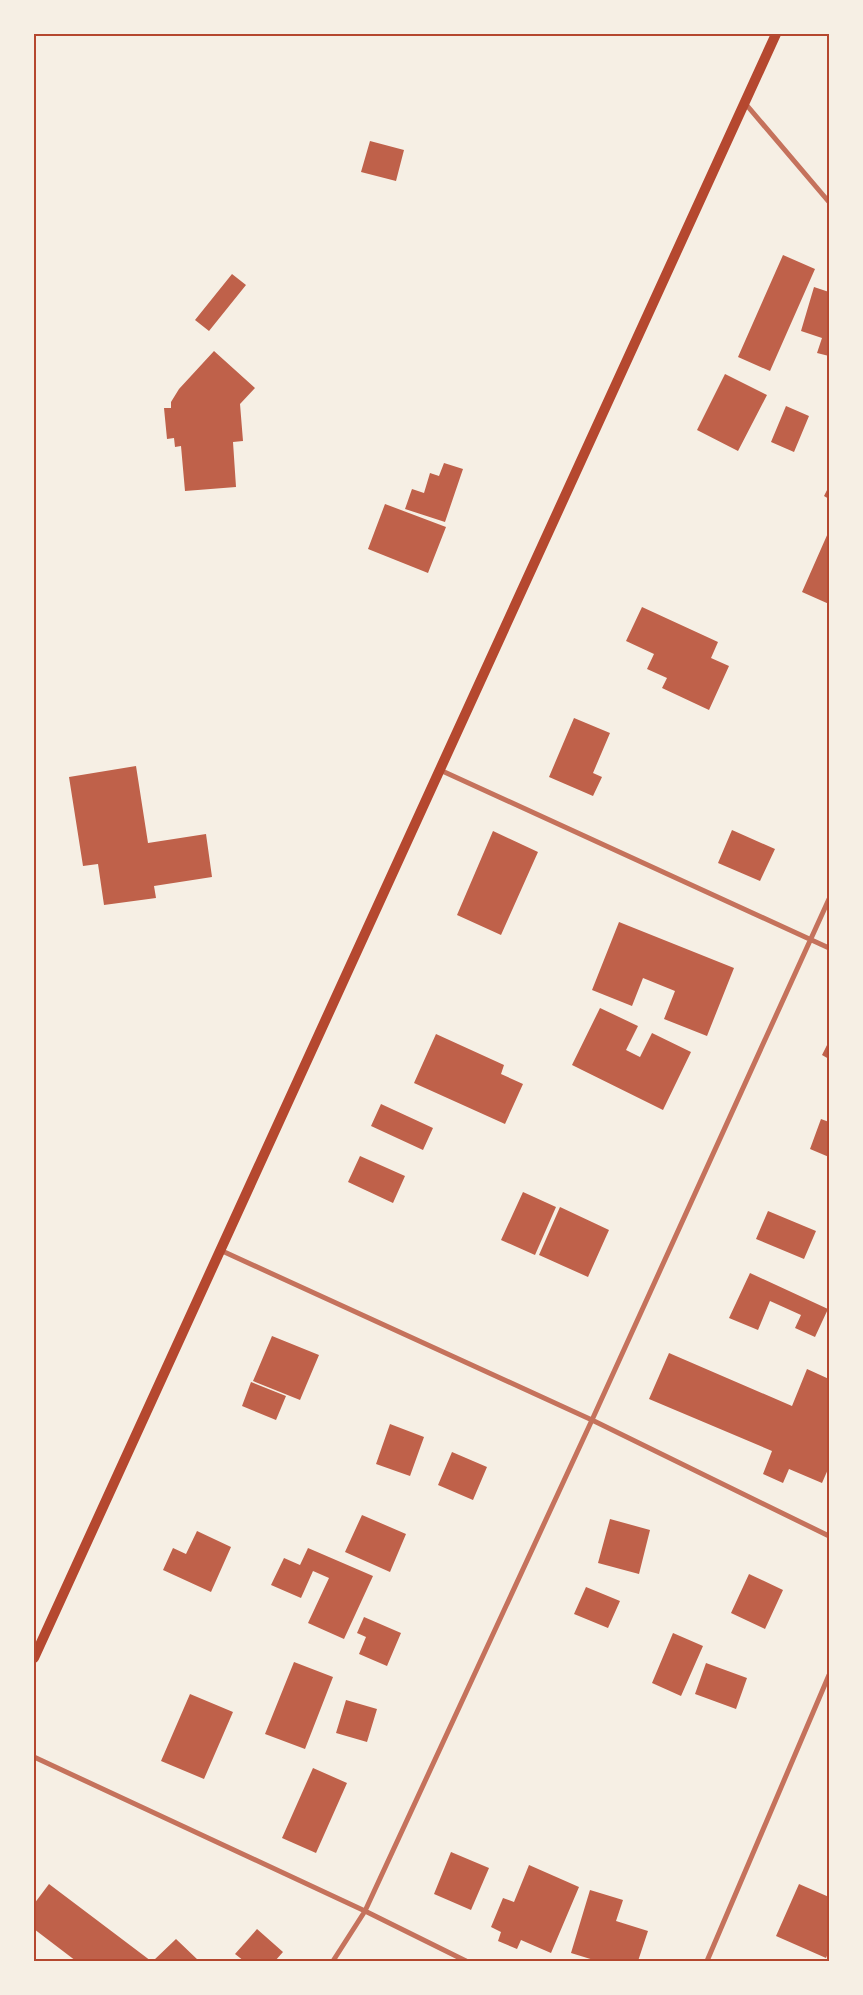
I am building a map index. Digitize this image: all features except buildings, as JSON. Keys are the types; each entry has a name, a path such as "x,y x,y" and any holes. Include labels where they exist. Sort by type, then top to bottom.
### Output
{"main road":[{"path":"34,1658 776,34"}],"street":[{"path":"744,102 829,202"},
{"path":"440,770 829,948"},
{"path":"333,1961 364,1911 592,1420 829,899"},
{"path":"220,1250 592,1420 829,1536"},
{"path":"706,1961 829,1675"},
{"path":"34,1757 364,1911 466,1961"}]}
